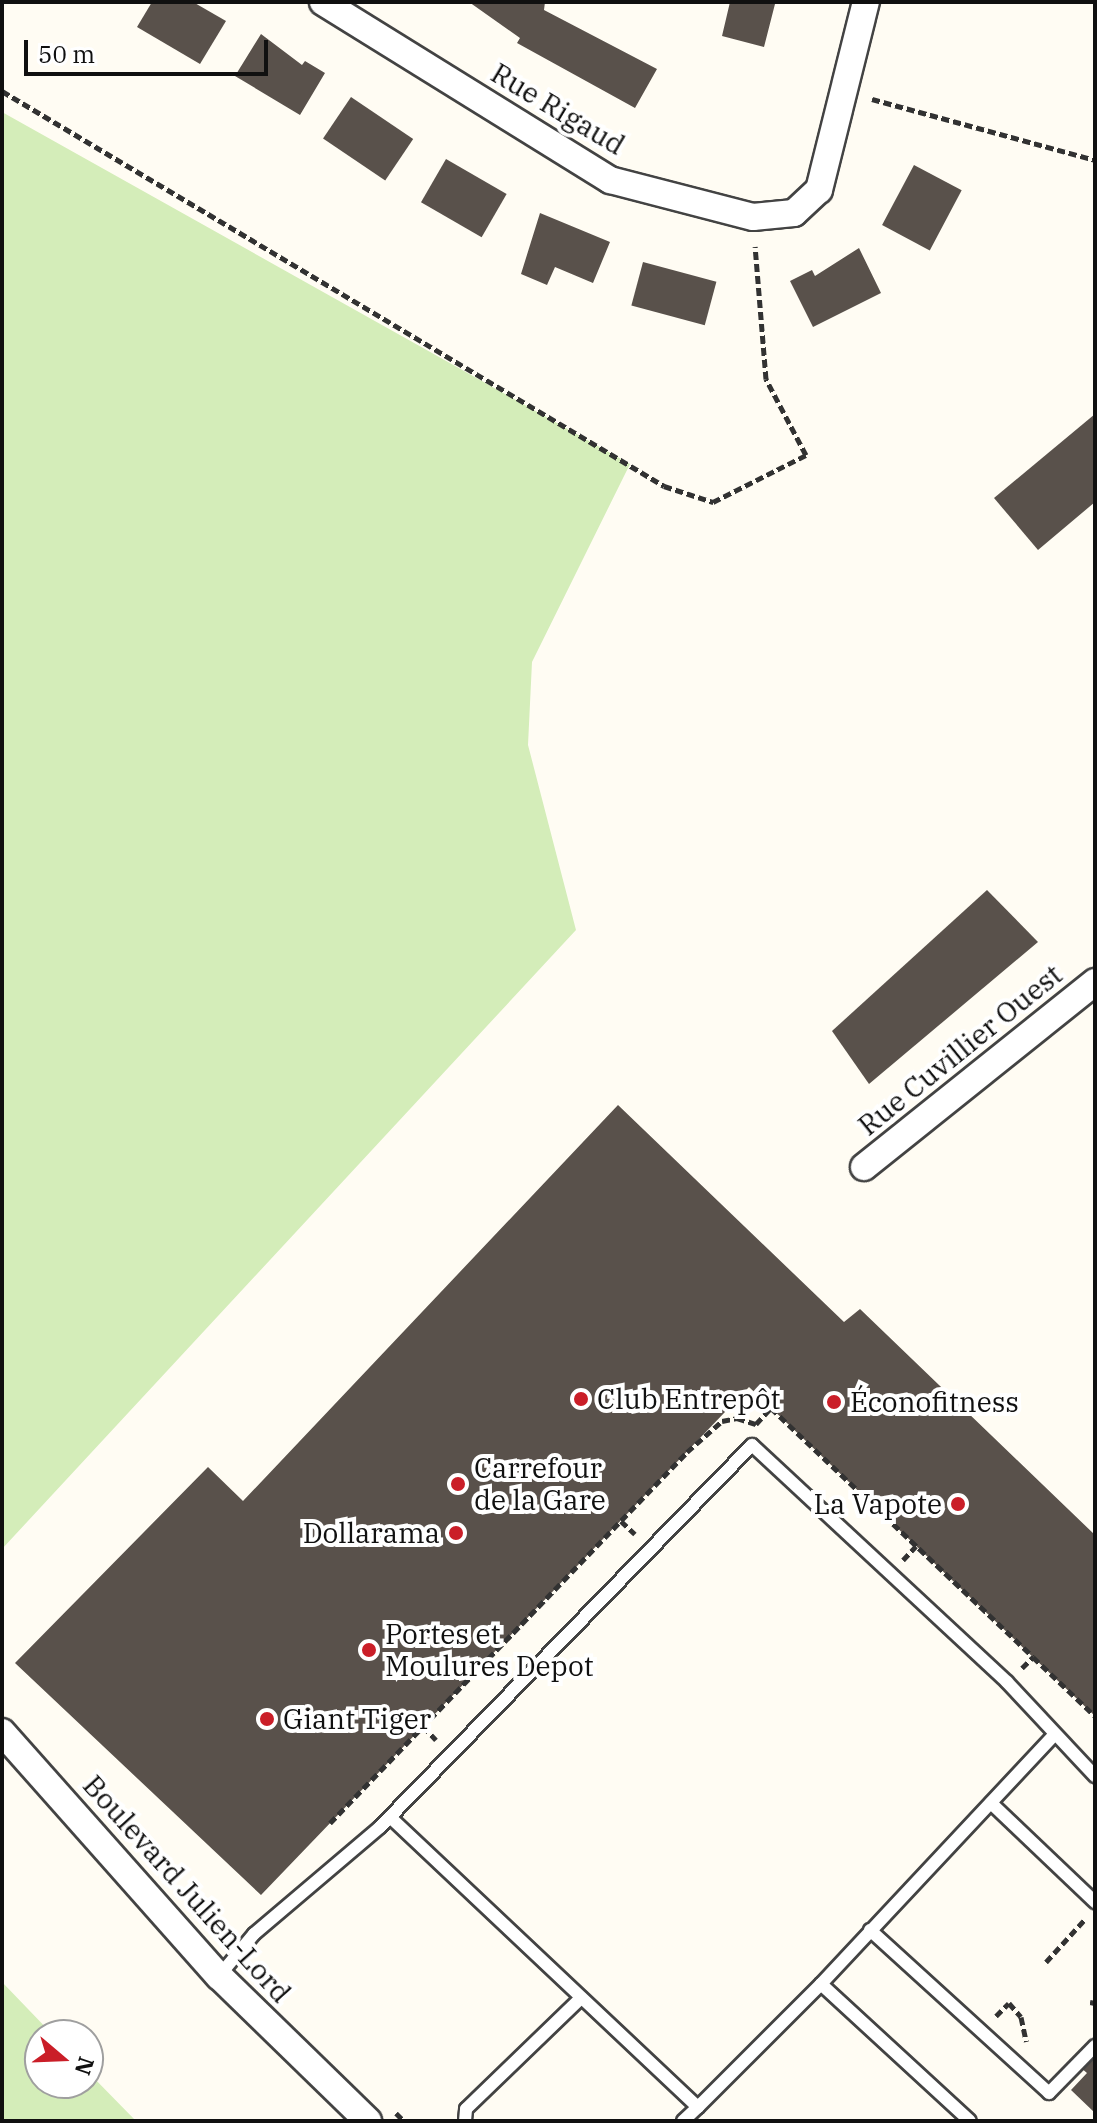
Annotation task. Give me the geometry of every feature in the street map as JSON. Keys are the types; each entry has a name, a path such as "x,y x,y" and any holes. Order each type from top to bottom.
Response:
{"street":[{"name":"Rue Rigaud","path":"323,2 610,180 753,217 794,213 819,190 844,91"},
{"path":"844,91 866,2"},
{"name":"Rue Cuvillier Ouest","path":"864,1167 1095,982"},
{"name":"Boulevard Julien-Lord","path":"2,1732 219,1976 328,2086 368,2121"},
{"name":"Boulevard Julien-Lord","path":"328,2086 350,2121"}],"lane":[{"path":"219,1976 254,1934 390,1817 752,1445 1055,1734 1095,1776"},
{"path":"683,2121 821,1984 1055,1734"},
{"path":"991,1803 1095,1902"},
{"path":"390,1817 698,2107"},
{"path":"870,1930 1049,2093 1095,2046"},
{"path":"821,1984 970,2121"},
{"path":"465,2121 466,2109 581,1998"}],"path":[{"path":"2,91 664,486 713,502 806,455 766,379 753,217"},
{"path":"844,91 1095,160"},
{"path":"916,1546 1033,1657"},
{"path":"1051,1674 1095,1716"},
{"path":"1046,1962 1077,1928"},
{"path":"1009,2003 1021,2017 1026,2043"}],"green space":[{"path":"2,112 630,464 532,662 528,745 576,930 2,1549"},
{"path":"2,1982 38,2019 24,2019 24,2099 104,2099 104,2088 136,2121 2,2121"}],"building":[{"path":"152,2 193,2 226,21 200,64 137,27"},
{"path":"469,2 545,2 544,10 657,69 635,108 517,43 520,38"},
{"path":"730,2 782,2 775,4 764,47 722,36"},
{"path":"261,34 302,65 305,61 325,73 300,115 235,76"},
{"path":"351,97 413,139 385,180 323,138"},
{"path":"446,159 507,194 482,237 421,202"},
{"path":"914,165 962,190 930,250 882,225"},
{"path":"540,213 610,242 593,283 555,267 547,285 521,274"},
{"path":"859,248 881,293 813,327 790,281 812,270 815,276"},
{"path":"643,262 716,282 705,325 631,305"},
{"path":"1095,414 1095,502 1038,550 994,498"},
{"path":"987,890 1038,942 869,1084 832,1031"},
{"name":"Carrefour de la Gare","path":"618,1105 844,1322 860,1309 1095,1535 1095,1716 749,1387 261,1895 15,1663 208,1467 243,1501"},
{"path":"1095,2054 1095,2113 1071,2090 1087,2073 1081,2068"}],"place":[{"name":"Club Entrepôt","path":"581,1399"},
{"name":"Éconofitness","path":"834,1402"},
{"name":"Carrefour de la Gare","path":"458,1484"},
{"name":"La Vapote","path":"958,1504"},
{"name":"Dollarama","path":"456,1533"},
{"name":"Portes et Moulures Depot","path":"369,1650"},
{"name":"Giant Tiger","path":"267,1719"}]}
